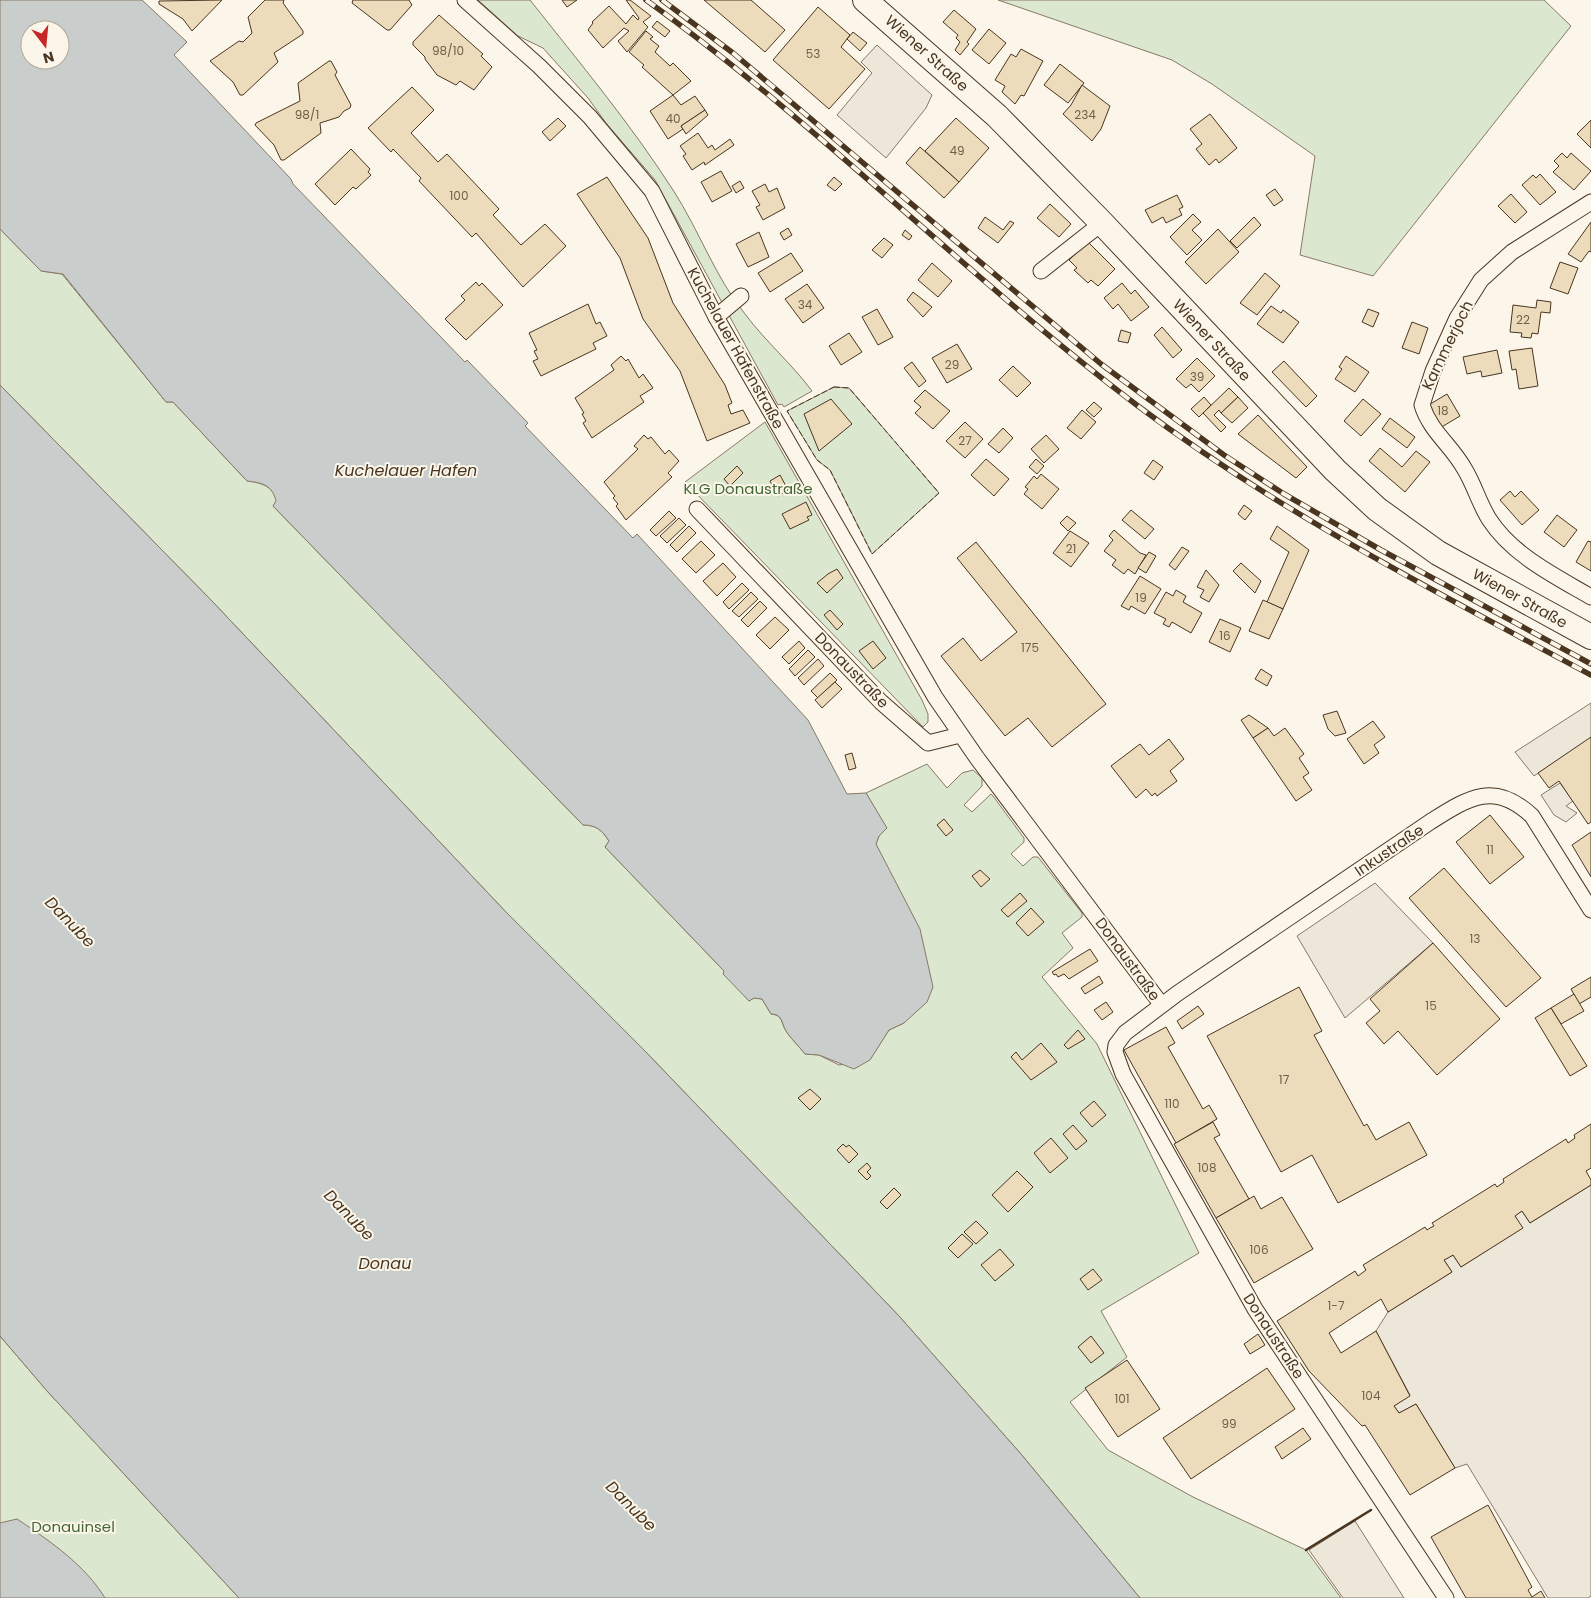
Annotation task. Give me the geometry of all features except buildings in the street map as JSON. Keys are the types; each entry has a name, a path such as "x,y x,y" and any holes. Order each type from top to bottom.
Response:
{"main road":[{"name":"Wiener Straße","path":"865,0 997,116 1102,223 1335,470 1377,509 1438,553 1591,637"}],"street":[{"name":"Kuchelauer Hafenstraße","path":"465,0 539,66 590,117 652,191 716,318 935,697 960,735"},
{"name":"Kammerjoch","path":"1591,202 1512,252 1481,280 1457,318 1433,371 1422,406 1432,428 1451,448 1465,468 1488,517 1498,532 1544,570 1591,597"},
{"path":"1040,271 1102,223"},
{"path":"716,318 741,296"},
{"name":"Donaustraße","path":"697,509 881,702 928,743 960,735 1161,1004 1125,1033 1116,1045 1115,1057 1123,1074 1255,1309 1446,1598"},
{"name":"Inkustraße","path":"1161,1004 1430,822 1461,803 1479,796 1492,794 1505,798 1519,805 1532,816 1591,910"}],"green space":[{"path":"478,0 530,0 604,93 657,165 682,205 734,300 812,391 784,407 782,404 778,405 655,180 606,123 588,98 543,48 518,36"},
{"path":"998,0 1544,0 1571,26 1373,276 1300,255 1315,156 1212,84 1172,60"},
{"path":"0,229 41,271 62,274 166,402 173,402 247,481 262,484 270,489 277,501 273,506 583,825 595,827 604,834 609,841 605,847 724,971 749,1001 754,998 762,999 771,1014 780,1018 788,1034 805,1054 819,1055 839,1065 870,1059 889,1030 904,1023 882,858 876,844 879,836 886,828 866,793 927,764 947,788 962,773 973,770 982,778 982,786 964,805 972,812 991,794 1024,838 1024,842 1011,854 1023,866 1033,857 1038,857 1082,913 1082,917 1062,933 1073,948 1042,977 1097,1044 1199,1253 1101,1311 1127,1357 1070,1402 1108,1450 1193,1497 1306,1550 1341,1598 1140,1598 1021,1454 899,1316 645,1051 505,911 211,600 0,385"},
{"path":"834,387 849,388 939,493 872,554 830,470 817,460 787,411"},
{"name":"KLG Donaustraße","path":"765,422 922,700 928,714 928,722 923,727 685,482"},
{"name":"Donauinsel","path":"0,1336 47,1391 239,1598 0,1598"}],"shaded area":[{"path":"877,45 932,95 926,108 886,158 837,115 872,73 861,62"},
{"path":"1591,703 1591,738 1534,776 1515,752"},
{"path":"1560,783 1573,801 1566,806 1577,813 1566,822 1554,815 1541,795"},
{"path":"1375,883 1433,943 1345,1018 1297,936"},
{"path":"1591,1185 1591,1596 1588,1598 1548,1598 1467,1464 1455,1468 1416,1404 1399,1413 1394,1406 1410,1395 1376,1331 1388,1312 1452,1272 1444,1260 1453,1255 1461,1267 1522,1228 1515,1216 1522,1211 1530,1223"},
{"path":"1355,1521 1404,1598 1343,1598 1309,1550"}],"water":[{"name":"Kuchelauer Hafen","path":"0,0 142,0 187,42 174,55 291,179 293,184 465,362 467,360 528,423 525,426 633,538 637,534 808,720 847,794 866,793 887,828 879,836 876,844 920,929 933,987 927,1002 904,1023 889,1030 870,1060 854,1069 819,1055 805,1054 788,1034 780,1017 771,1014 762,999 754,998 749,1001 723,974 724,971 605,847 609,841 604,834 595,827 583,825 273,506 276,501 272,491 262,484 247,481 173,402 166,402 63,274 41,271 0,229"},
{"name":"Donau","path":"0,385 211,600 505,911 645,1051 899,1316 1021,1454 1140,1598 239,1598 47,1391 0,1336"},
{"path":"17,1519 66,1554 97,1586 105,1598 0,1598 0,1523"}],"railway":[{"path":"646,0 772,98 1075,357 1192,445 1302,516 1359,549 1591,675"},
{"path":"662,0 733,53 1101,364 1224,455 1284,494 1381,550 1591,664"}],"fence":[{"path":"834,387 849,388 939,493 872,554 830,470 817,460 787,411 834,387"}],"wall":[{"path":"1306,1550 1371,1510"}],"water label":[{"name":"Danube","path":"70,922"},
{"name":"Danube","path":"349,1215"},
{"name":"Danube","path":"631,1506"}]}
